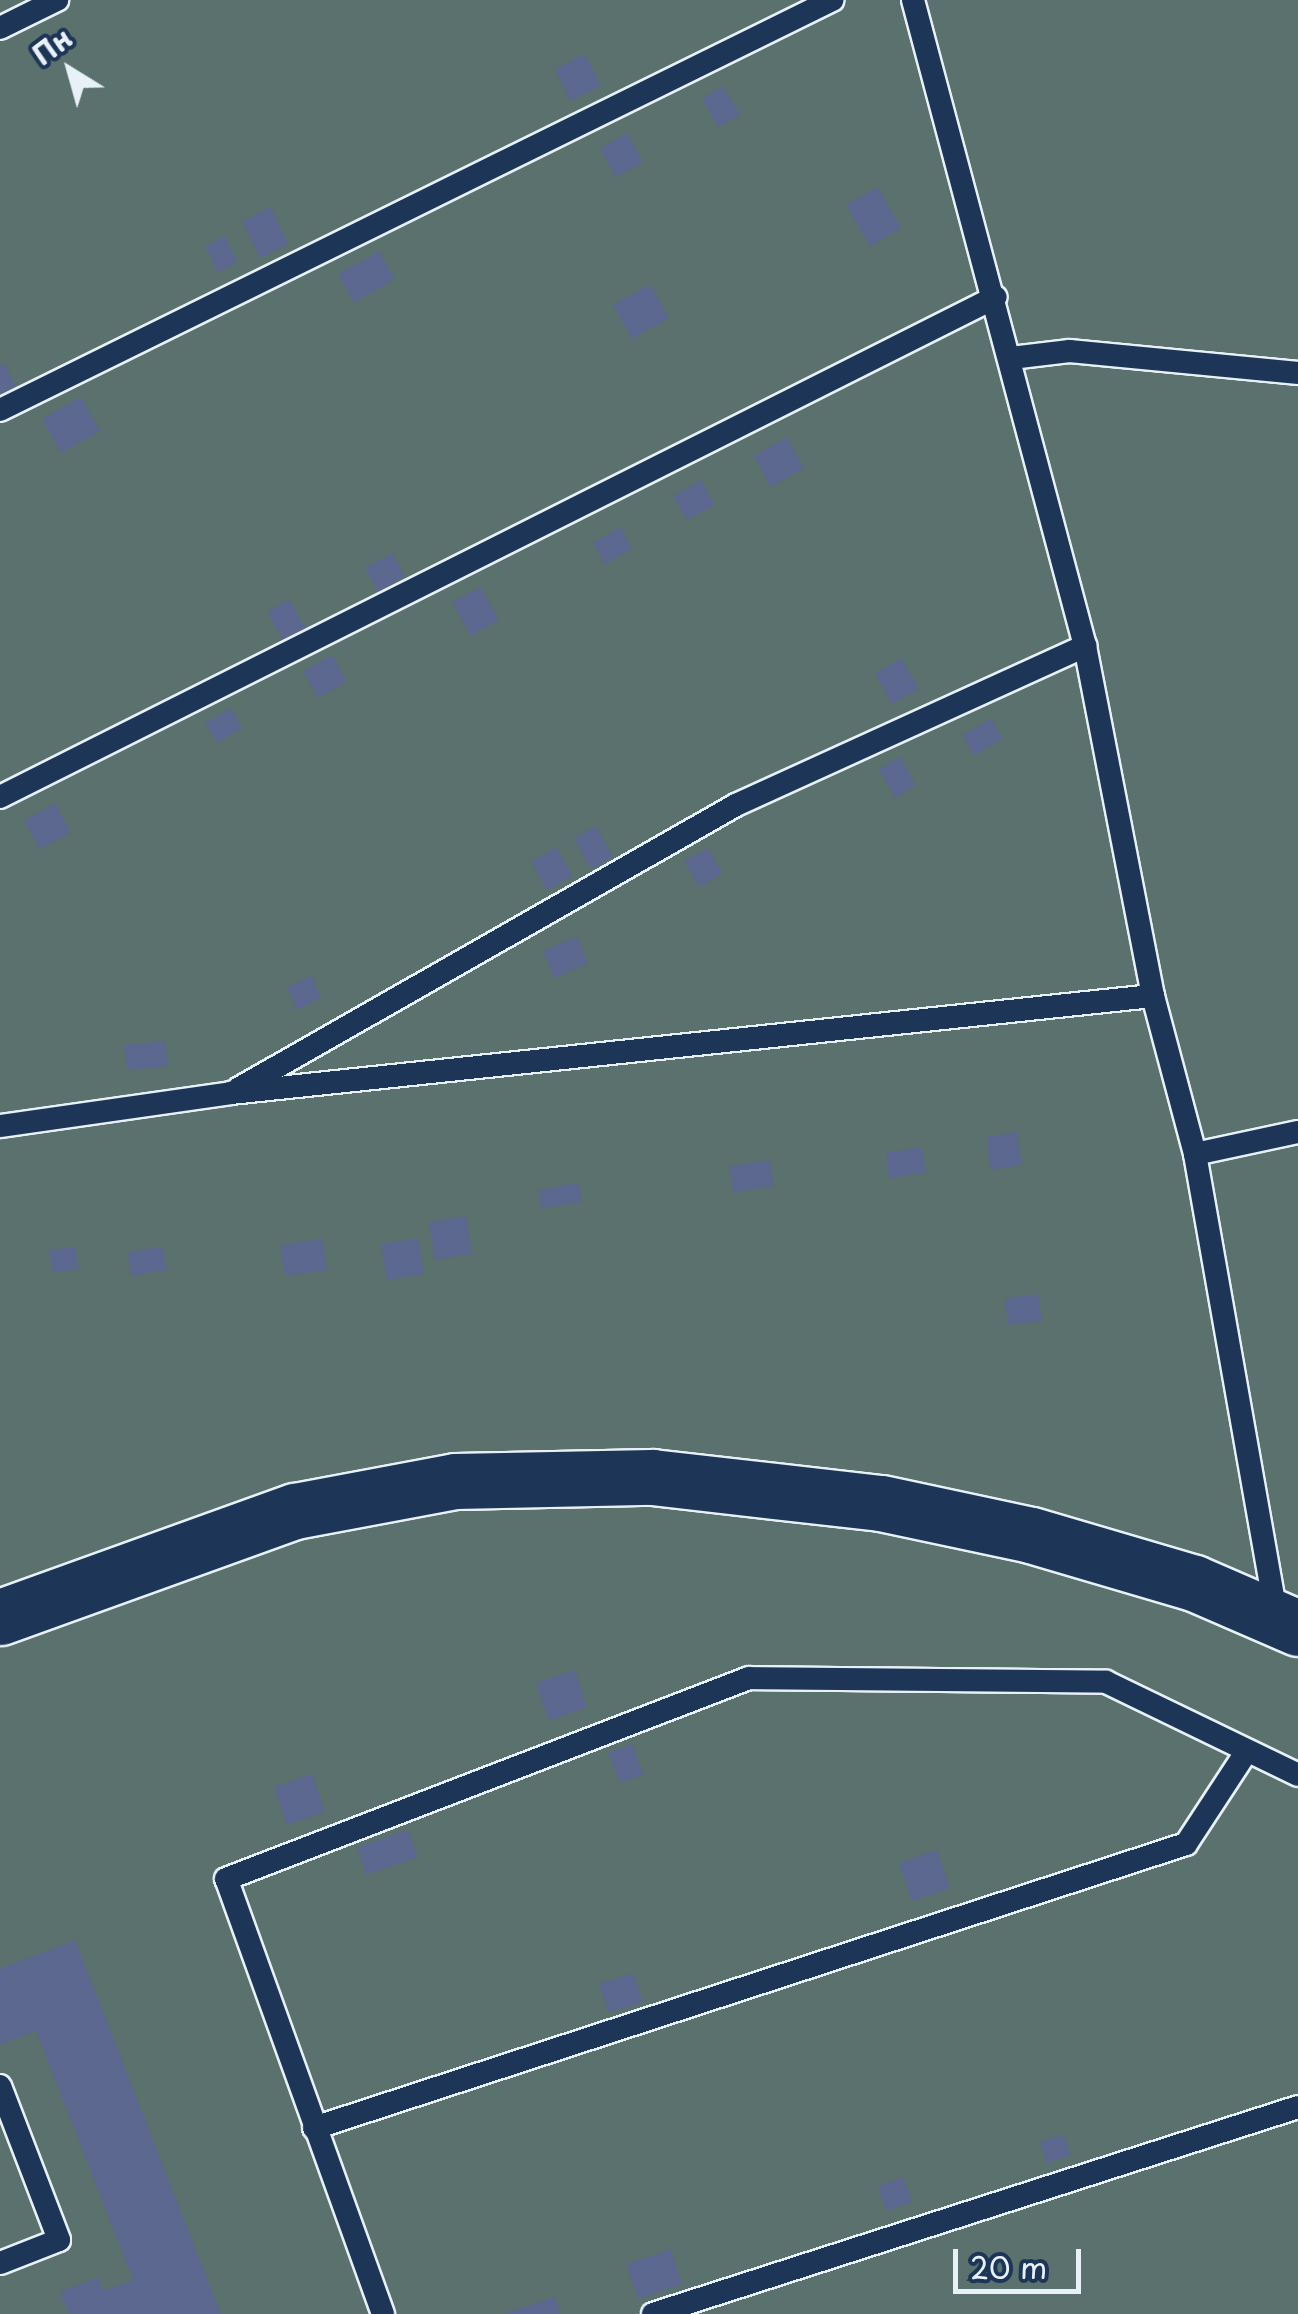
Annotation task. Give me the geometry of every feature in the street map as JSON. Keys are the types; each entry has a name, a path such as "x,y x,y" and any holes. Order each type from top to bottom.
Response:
{"main road":[{"path":"0,1617 295,1511 455,1481 652,1477 882,1503 1031,1535 1194,1583 1287,1622"}],"lane":[{"path":"0,28 56,0"},
{"path":"0,410 832,0"},
{"path":"912,0 996,296 1085,646 1153,996 1195,1154 1287,1622"},
{"path":"0,796 996,296"},
{"path":"1011,358 1070,351 1298,373"},
{"path":"231,1093 736,805 1085,646"},
{"path":"0,1126 231,1093 1153,996"},
{"path":"1195,1154 1298,1132"},
{"path":"384,2314 226,1879 749,1678 1106,1682 1245,1754 1298,1775"},
{"path":"314,2128 1186,1844 1245,1754"},
{"path":"0,2086 59,2240 0,2262"},
{"path":"653,2314 1298,2107"}],"green space":[{"path":"0,0 1298,0 1298,2314 0,2314"}],"building":[{"path":"585,54 601,86 570,101 555,69"},
{"path":"723,86 740,115 718,127 702,99"},
{"path":"627,133 643,162 616,177 600,149"},
{"path":"878,187 901,228 870,246 846,205"},
{"path":"271,207 288,244 260,258 242,221"},
{"path":"225,236 237,262 218,272 205,246"},
{"path":"379,251 395,279 354,303 338,274"},
{"path":"650,284 669,318 632,339 613,305"},
{"path":"5,364 16,387 0,394 0,366"},
{"path":"81,397 100,431 61,453 42,419"},
{"path":"787,437 804,468 771,487 754,456"},
{"path":"701,480 715,505 687,520 673,496"},
{"path":"620,527 632,549 605,564 593,543"},
{"path":"392,553 405,576 378,592 365,568"},
{"path":"480,587 499,620 471,636 452,602"},
{"path":"289,599 306,629 284,642 267,612"},
{"path":"332,655 347,681 318,698 303,671"},
{"path":"901,658 919,689 892,704 875,673"},
{"path":"231,708 242,728 217,743 205,723"},
{"path":"991,719 1003,739 974,755 962,735"},
{"path":"900,757 916,785 895,798 879,769"},
{"path":"55,803 71,832 40,849 24,821"},
{"path":"596,826 613,857 591,869 574,838"},
{"path":"556,847 573,876 547,890 531,862"},
{"path":"708,848 722,874 699,887 684,861"},
{"path":"577,936 588,963 554,978 543,951"},
{"path":"312,976 321,998 297,1010 287,987"},
{"path":"165,1041 168,1066 127,1070 124,1045"},
{"path":"1017,1132 1022,1165 991,1170 986,1137"},
{"path":"922,1147 926,1173 889,1178 886,1153"},
{"path":"770,1160 774,1186 733,1192 729,1166"},
{"path":"579,1183 582,1202 541,1208 538,1190"},
{"path":"466,1216 472,1254 435,1260 429,1222"},
{"path":"418,1238 424,1274 387,1280 381,1244"},
{"path":"322,1239 327,1270 285,1276 280,1245"},
{"path":"75,1247 79,1269 53,1273 49,1250"},
{"path":"163,1247 167,1270 131,1276 128,1252"},
{"path":"1038,1294 1042,1321 1008,1325 1005,1299"},
{"path":"575,1670 587,1707 549,1721 536,1683"},
{"path":"632,1744 643,1775 620,1783 608,1753"},
{"path":"312,1774 325,1812 287,1825 274,1787"},
{"path":"408,1830 418,1857 366,1875 357,1847"},
{"path":"937,1850 950,1888 912,1901 899,1863"},
{"path":"75,1940 221,2314 69,2314 60,2292 98,2277 104,2291 133,2280 36,2031 0,2045 0,1969"},
{"path":"633,1973 643,2002 609,2013 599,1984"},
{"path":"1063,2134 1071,2155 1046,2163 1040,2142"},
{"path":"903,2177 912,2202 886,2211 878,2186"},
{"path":"671,2249 682,2284 638,2299 626,2264"},
{"path":"555,2297 560,2314 505,2313"}]}
